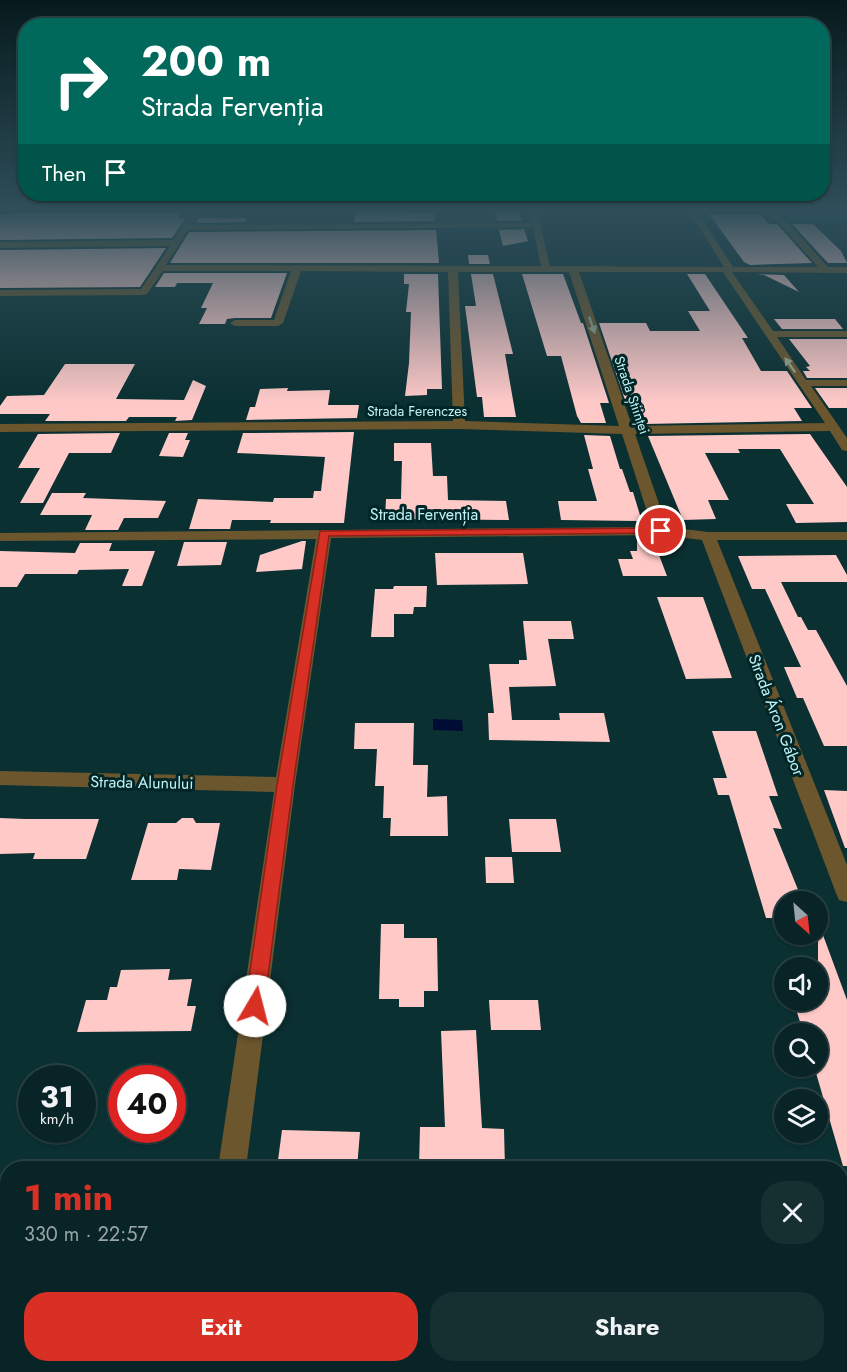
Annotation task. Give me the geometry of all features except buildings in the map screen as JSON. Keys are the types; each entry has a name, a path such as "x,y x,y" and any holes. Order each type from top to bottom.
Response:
{"street":[{"path":"0,293 144,292 157,275"},
{"path":"235,323 278,323 295,275"},
{"path":"453,275 459,425"},
{"name":"Strada Științei","path":"575,275 661,531"},
{"path":"730,275 847,447"},
{"path":"769,334 847,334"},
{"path":"803,383 847,383"},
{"name":"Strada Ferenczes","path":"0,428 459,425 629,430 833,427"},
{"name":"Strada Fervenția","path":"0,537 661,531 708,536 847,536"},
{"path":"233,1161 285,785 324,533"},
{"name":"Strada Áron Gábor","path":"708,536 847,894"},
{"name":"Strada Alunului","path":"0,778 285,785"}],"shaded area":[{"path":"433,719 462,720 463,731 433,730"}],"route":[{"path":"255,1006 285,785 324,533 661,531"}]}
